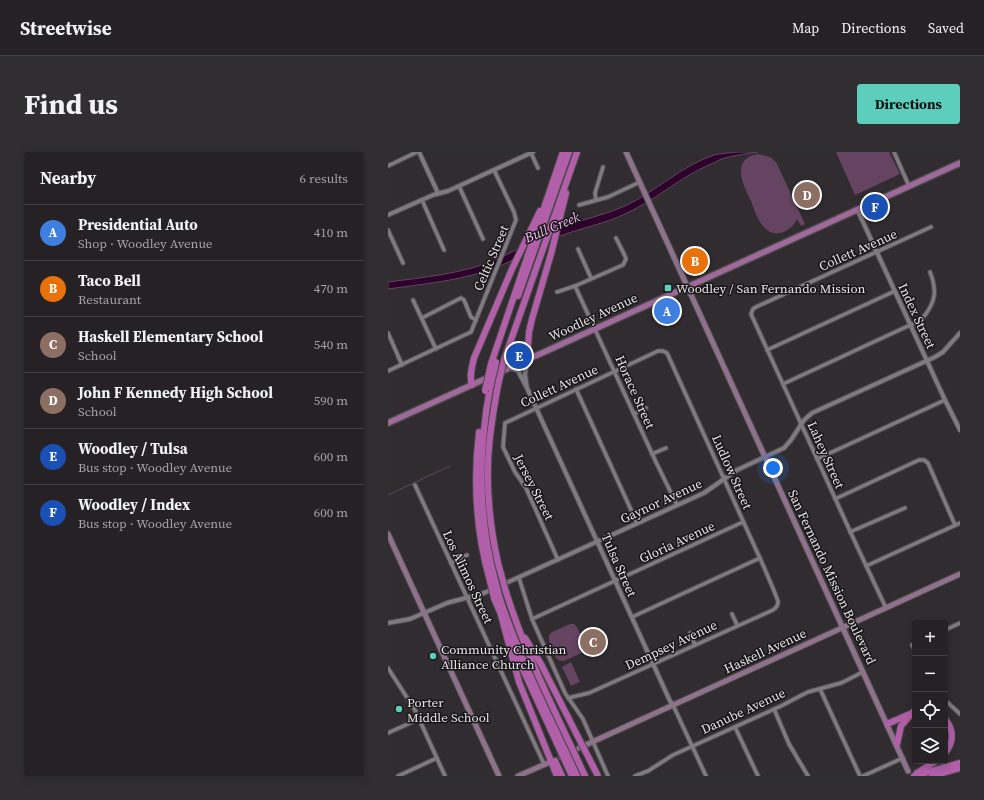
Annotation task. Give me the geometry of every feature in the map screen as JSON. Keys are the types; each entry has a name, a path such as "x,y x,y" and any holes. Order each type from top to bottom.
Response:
{"highway":[{"path":"472,385 470,380 474,358 512,269 539,223 564,159 563,152"},
{"path":"557,776 519,682 497,597 492,580 485,565 478,519 476,460 487,390 493,363 527,265 550,191 564,159 569,152"},
{"path":"577,152 504,360 498,385 490,436 488,470 491,519 498,563 506,592 516,623 585,775"},
{"path":"527,360 531,326 551,254 572,165"},
{"path":"497,597 577,776"},
{"path":"500,613 515,652 572,776"},
{"path":"516,623 541,664 598,776"},
{"path":"887,724 912,713"},
{"path":"896,744 901,726 912,714"},
{"path":"536,722 562,776"},
{"path":"948,724 952,737 948,749"},
{"path":"913,774 931,764"},
{"path":"913,774 960,765"},
{"path":"925,776 960,765"},
{"path":"932,776 960,765"},
{"path":"944,776 960,772"}],"main road":[{"name":"San Fernando Mission Boulevard","path":"626,152 842,628 896,744 913,774"},
{"name":"Woodley Avenue","path":"388,423 960,163"},
{"path":"388,534 499,776"},
{"name":"Haskell Avenue","path":"579,748 960,574"},
{"path":"518,776 546,763"}],"street":[{"path":"388,166 418,152 438,194"},
{"path":"894,152 909,186"},
{"path":"388,216 532,153 538,168"},
{"path":"596,200 594,193 603,167"},
{"name":"Celtic Street","path":"436,349 471,332 502,254 515,226 516,218 494,170"},
{"path":"579,205 596,200 640,182"},
{"path":"459,186 483,239"},
{"path":"422,200 444,250"},
{"name":"Index Street","path":"857,209 944,400 960,430"},
{"name":"Collett Avenue","path":"752,311 756,307 931,228"},
{"path":"388,230 403,263"},
{"path":"556,292 575,286 621,267 625,262 625,256 616,238"},
{"path":"578,249 592,278"},
{"path":"783,384 911,326 921,320 933,301 934,284 930,272"},
{"name":"Horace Street","path":"575,286 677,505"},
{"path":"767,350 895,291"},
{"path":"422,318 461,298 464,300 471,317 476,320"},
{"path":"388,371 436,349 413,300"},
{"name":"Lahey Street","path":"752,311 751,316 886,608"},
{"path":"388,333 402,365"},
{"name":"Gaynor Avenue","path":"388,623 410,619 447,603 484,594 704,493 737,470 780,450 786,445 808,416 817,410 943,352 959,335"},
{"name":"Collett Avenue","path":"506,421 658,351 663,351"},
{"name":"Ludlow Street","path":"663,351 667,353 724,478 778,598 778,604"},
{"name":"Tulsa Street","path":"527,360 525,375 527,388 706,776"},
{"path":"510,368 518,371 527,388"},
{"path":"576,390 637,523"},
{"path":"817,459 944,400"},
{"path":"634,414 646,408"},
{"name":"Jersey Street","path":"506,421 504,425 504,447 515,472 526,488 558,560"},
{"path":"652,454 666,448"},
{"path":"835,499 916,461 924,460 928,463 955,525"},
{"name":"Los Alimos Street","path":"415,485 546,763"},
{"path":"850,532 904,508"},
{"name":"Gloria Avenue","path":"532,619 743,522"},
{"path":"866,566 960,523"},
{"path":"451,563 466,555"},
{"path":"632,617 760,558"},
{"path":"519,578 532,619 568,698 583,719 608,776"},
{"name":"Dempsey Avenue","path":"568,698 589,693 654,664 776,608 778,604"},
{"path":"732,614 737,626"},
{"path":"948,629 960,623"},
{"path":"690,633 695,645"},
{"path":"388,668 419,719 445,776"},
{"name":"Danube Avenue","path":"635,776 648,771 669,757 800,696 841,683 863,672"},
{"path":"820,689 862,776 903,758"},
{"path":"948,703 960,714"},
{"path":"774,709 789,744 808,776"},
{"path":"388,733 419,719"},
{"path":"735,727 758,776"},
{"path":"398,776 437,758"}],"shaded area":[{"path":"758,152 723,158 689,175 647,202 625,214 609,221 560,236 492,269 428,284 388,289 388,282 457,272 484,264 554,230 625,206 702,160 717,154"},
{"path":"836,152 889,152 900,174 855,195"},
{"path":"758,154 770,157 776,162 805,224 801,226 797,219 791,228 782,233 772,233 763,226 745,188 741,173 741,167 744,161 749,157"},
{"path":"570,624 574,624 577,627 588,650 564,661 560,661 552,651 549,635 552,632"},
{"path":"571,662 580,682 571,686 562,667"}],"waterway":[{"path":"388,495 450,466"}],"tunnel":[{"path":"551,761 576,750"}],"place":[{"name":"John F Kennedy High School","path":"807,195"},
{"name":"Woodley / Index","path":"875,207"},
{"name":"Taco Bell","path":"695,261"},
{"name":"Woodley / San Fernando Mission","path":"668,288"},
{"name":"Presidential Auto","path":"667,311"},
{"name":"Woodley / Tulsa","path":"519,356"},
{"name":"Haskell Elementary School","path":"593,642"},
{"name":"Community Christian Alliance Church","path":"433,656"},
{"name":"Porter Middle School","path":"399,709"}],"water label":[{"name":"Bull Creek","path":"552,227"}]}
